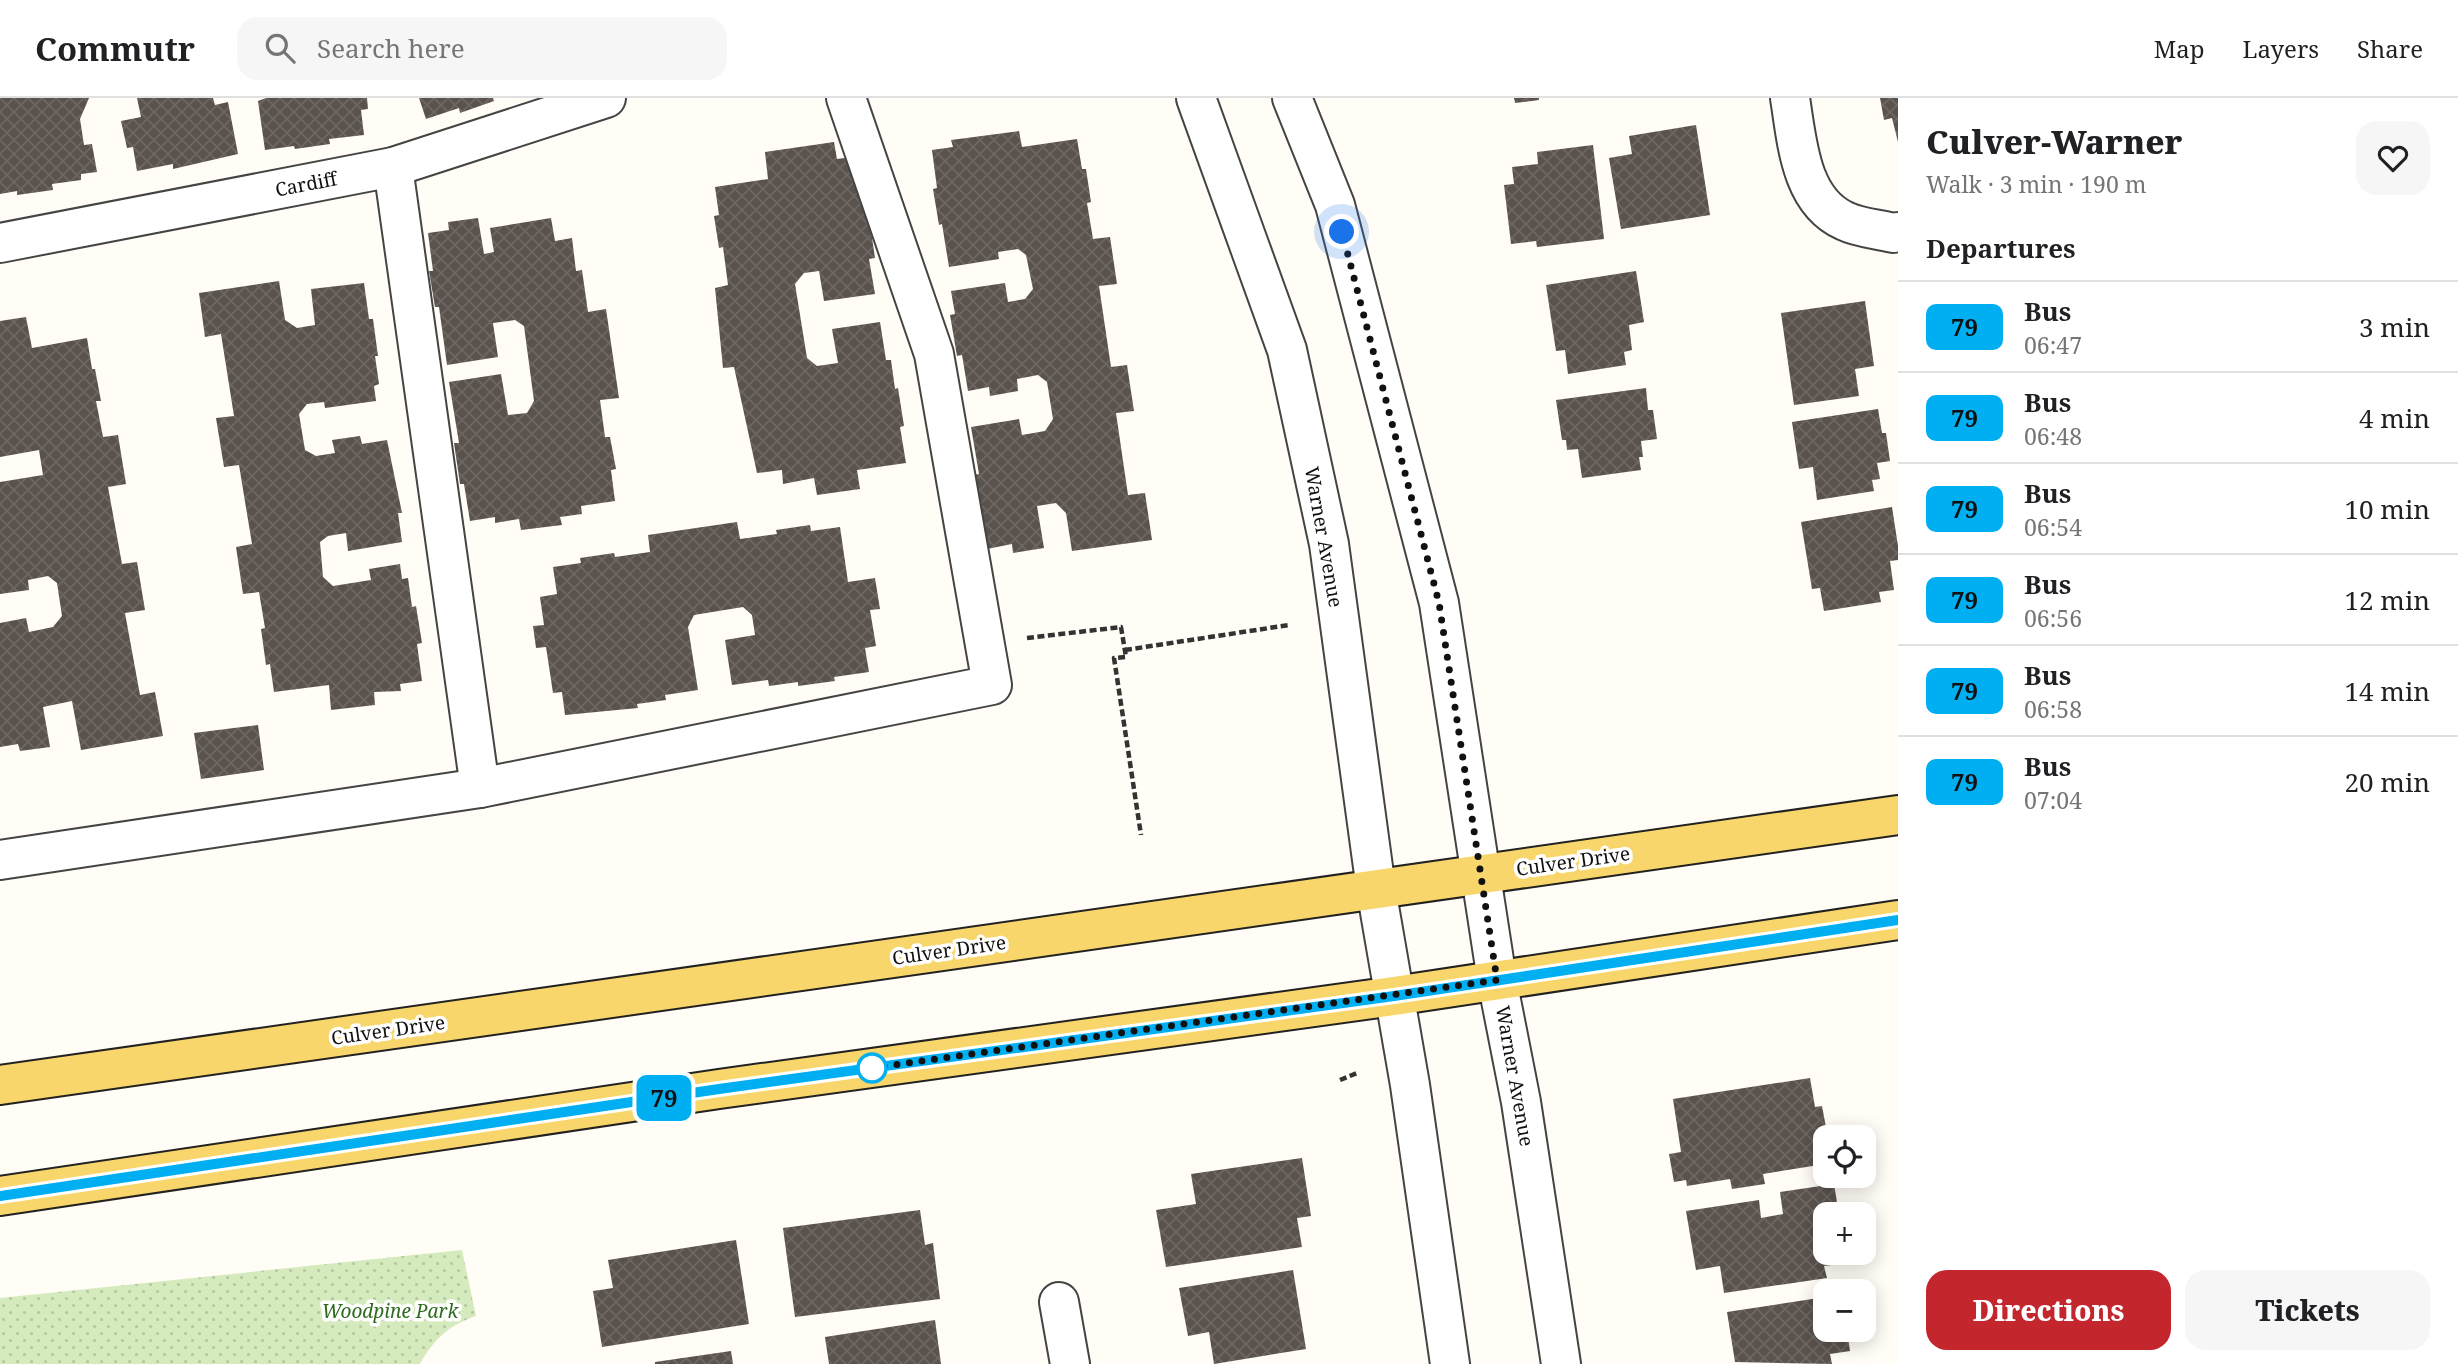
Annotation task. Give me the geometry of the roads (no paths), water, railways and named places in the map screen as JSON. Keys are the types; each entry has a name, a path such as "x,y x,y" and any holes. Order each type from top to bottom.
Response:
{"main road":[{"name":"Culver Drive","path":"0,1085 1898,815"},
{"path":"0,1196 732,1087 1394,996 1898,920"}],"street":[{"name":"Cardiff","path":"0,243 393,167 606,98"},
{"path":"0,860 480,789 992,685 934,354 846,98"},
{"name":"Warner Avenue","path":"1196,98 1287,350 1329,544 1376,889 1410,1085 1450,1364"},
{"name":"Warner Avenue","path":"1292,98 1335,205 1439,603 1497,980 1521,1102 1561,1364"},
{"path":"1790,98 1799,155 1817,200 1844,221 1898,232"},
{"path":"393,167 480,789"},
{"path":"1059,1303 1070,1364"}],"park label":[{"name":"Woodpine Park","path":"390,1311"}]}
